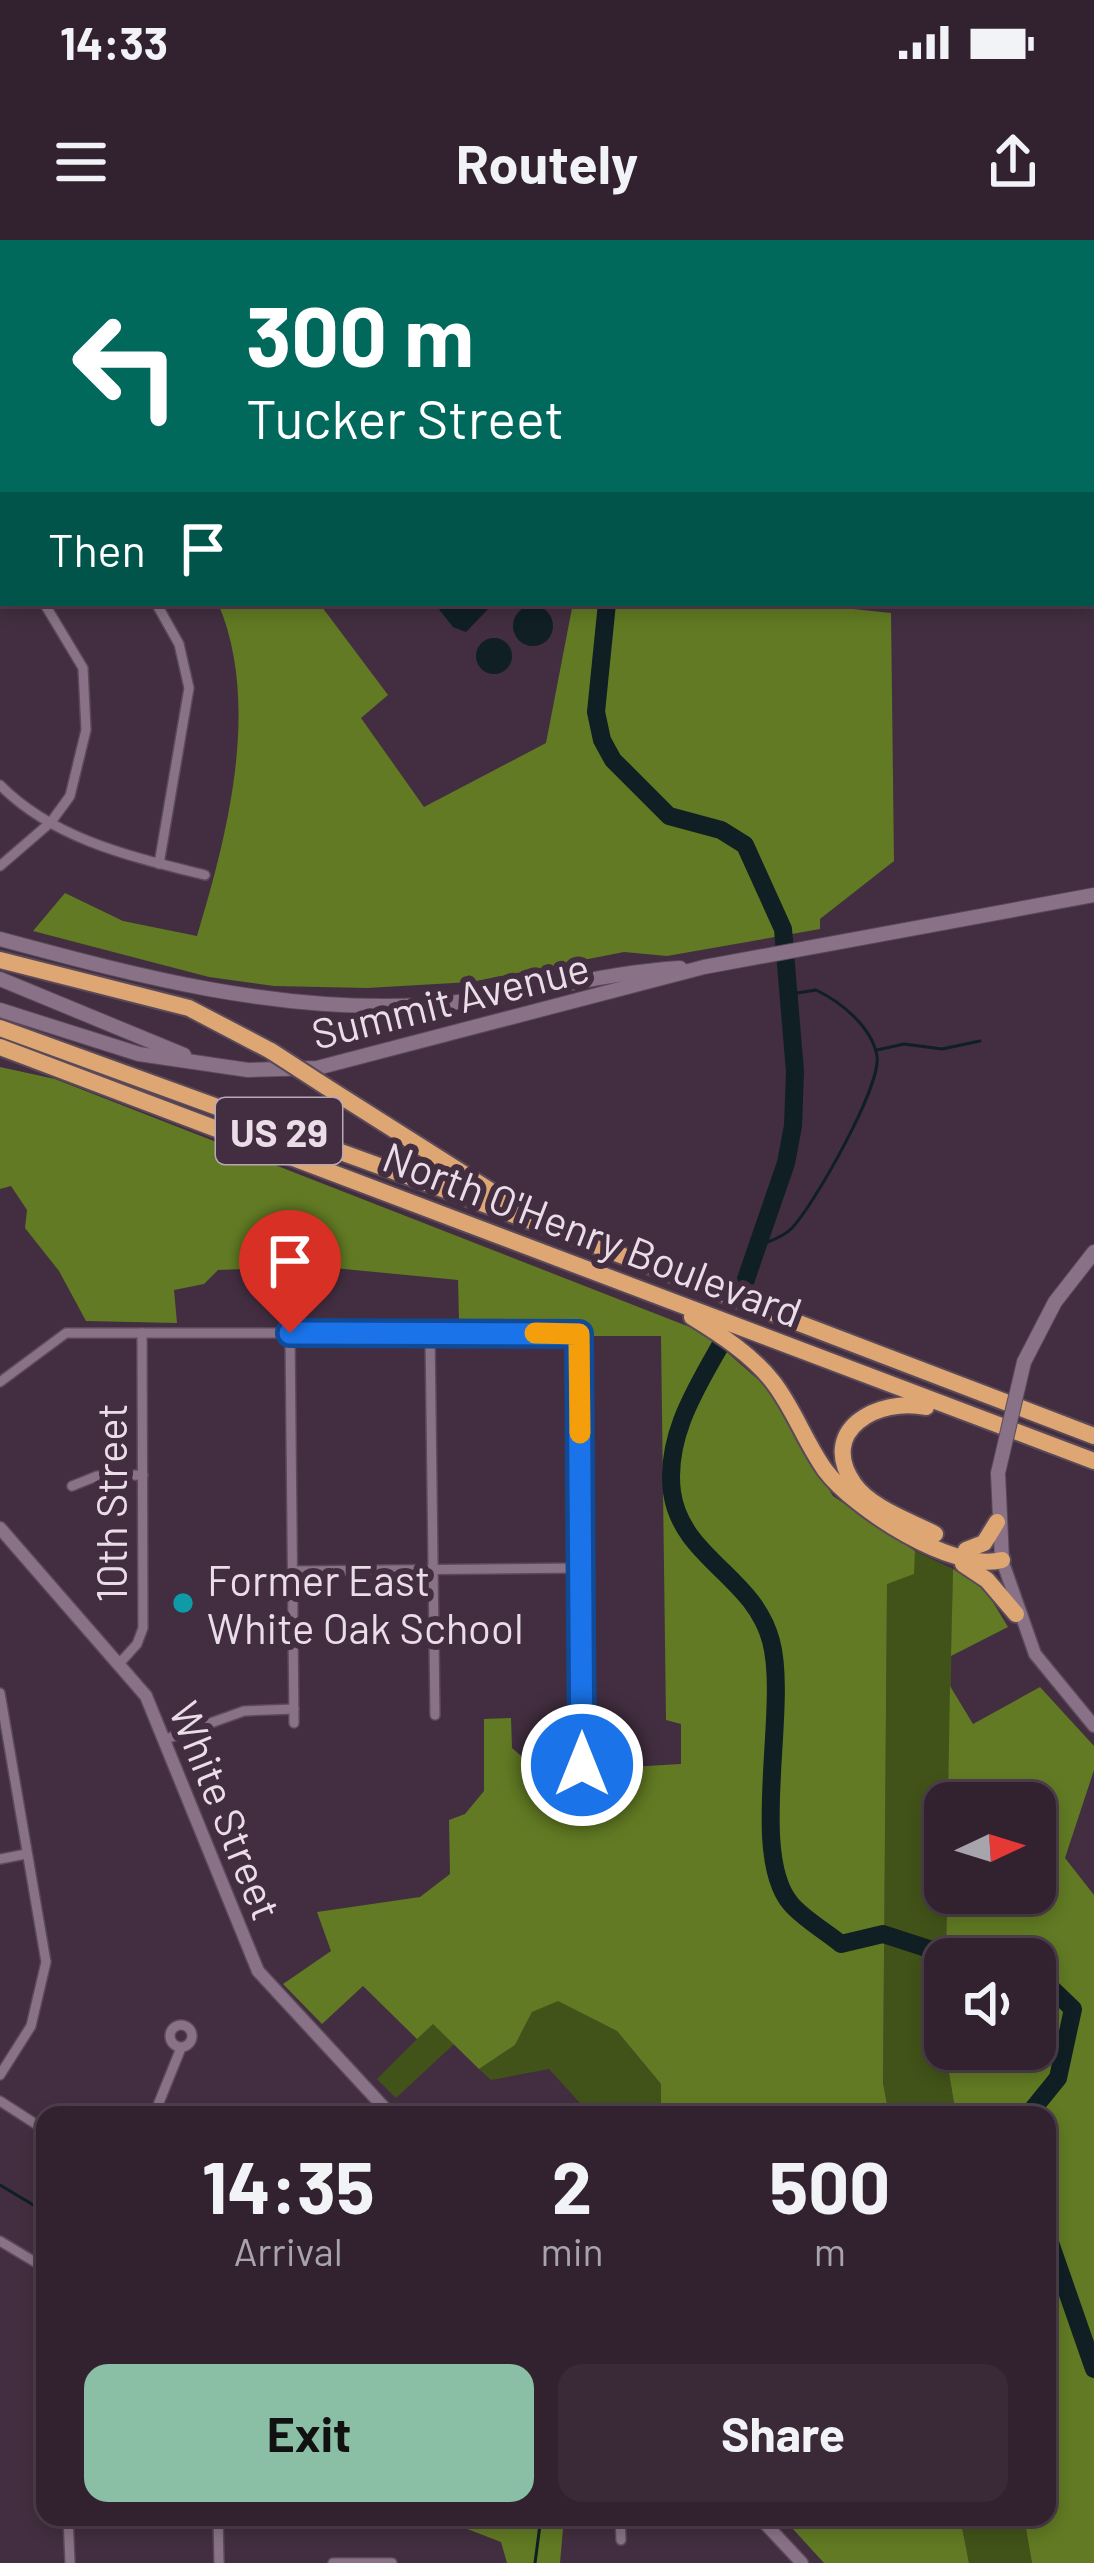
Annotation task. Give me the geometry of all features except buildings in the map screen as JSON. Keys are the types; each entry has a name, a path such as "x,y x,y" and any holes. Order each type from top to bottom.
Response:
{"highway":[{"path":"0,960 189,1008 271,1051 470,1182 558,1232"},
{"name":"North O'Henry Boulevard","path":"0,1028 558,1232 1094,1436"},
{"name":"North O'Henry Boulevard","path":"0,1047 1094,1461"},
{"path":"0,1058 65,1072"},
{"path":"662,1297 727,1340 770,1378 825,1470 848,1496 878,1519 957,1551 1002,1560"},
{"path":"987,1422 904,1402 885,1404 854,1424 846,1448 853,1483 864,1495 957,1551 1016,1614"},
{"path":"957,1551 983,1544 997,1522"}],"main road":[{"name":"Summit Avenue","path":"0,1010 139,1054 223,1067 316,1069 704,967 1094,895"},
{"name":"Summit Avenue","path":"0,939 177,987 355,1007 481,999 652,970 704,967"},
{"path":"0,948 86,962"},
{"path":"0,979 223,1067"},
{"path":"1002,1560 998,1473 1024,1361 1055,1303 1094,1252"}],"street":[{"path":"0,866 51,822 70,796 88,697 82,668 46,606"},
{"path":"158,606 179,644 189,688 159,864"},
{"path":"0,785 51,822 119,855 205,875"},
{"path":"0,1382 65,1333 579,1334 582,1765"},
{"name":"10th Street","path":"118,1664 142,1638 142,1333"},
{"path":"290,1333 294,1723"},
{"path":"430,1333 435,1715"},
{"path":"72,1486 97,1476 143,1475"},
{"name":"White Street","path":"0,1528 146,1696 258,1971 383,2106"},
{"path":"1002,1560 1016,1614 1035,1654 1094,1726"},
{"path":"292,1571 580,1568"},
{"path":"0,1693 1,1724 46,1962 31,2026 0,2075"},
{"path":"166,1739 244,1711 294,1708"},
{"path":"0,1859 26,1854"},
{"path":"158,2106 181,2048"},
{"path":"0,2101 36,2124"},
{"path":"0,2241 36,2263"},
{"path":"68,2526 70,2563"},
{"path":"218,2526 219,2563"},
{"path":"620,2526 621,2540"},
{"path":"767,2526 802,2563"},
{"path":"334,2563 392,2563"}],"green space":[{"path":"219,606 321,606 388,695 361,718 424,807 546,743 572,606 825,606 891,613 894,861 820,919 820,929 667,956 624,952 471,982 367,988 274,986 209,977 33,931 65,893 123,921 197,936 229,812 235,769 237,683"},
{"path":"0,1067 55,1079 705,1333 769,1389 833,1496 915,1551 914,1574 887,1584 883,2083 887,2106 657,2106 661,2103 661,2084 617,2031 558,2001 532,2012 515,2045 479,2069 433,2024 417,2039 363,1986 322,2024 283,1984 331,1951 317,1912 420,1897 450,1874 449,1820 465,1814 484,1791 484,1719 511,1718 512,1748 527,1761 529,1792 576,1791 577,1770 681,1764 681,1724 666,1720 661,1336 591,1336 578,1321 459,1321 458,1280 313,1266 218,1270 204,1284 174,1290 177,1323 86,1321 59,1271 25,1228 27,1210 11,1186 0,1189"},
{"path":"915,1551 953,1569 949,1782 924,1782 924,1914 946,1914 946,1938 924,1938 924,2070 948,2070 954,2106 887,2106 883,2083 887,1583 913,1574"},
{"path":"953,1569 985,1589 1008,1627 951,1656"},
{"path":"950,1686 973,1724 1040,1687 1094,1746 1094,1770 1065,1858 1094,1895 1094,2563 1032,2563 1026,2526 1056,2526 1056,2106 954,2106 948,2070 1056,2070 1056,1938 946,1938 947,1914 1056,1914 1056,1782 948,1782"},
{"path":"557,2000 617,2031 661,2084 661,2103 583,2106 549,2069 491,2080 479,2069 515,2045 532,2012"},
{"path":"433,2023 454,2044 396,2098 377,2079"},
{"path":"459,2526 563,2526 560,2563 507,2563 501,2542"},
{"path":"790,2526 962,2526 969,2563 824,2563"},
{"path":"962,2526 1026,2526 1032,2563 969,2563"}],"shaded area":[{"path":"436,606 491,606 466,632 453,627"},
{"path":"533,606 547,612 553,626 547,640 533,646 519,640 513,626 519,612"},
{"path":"494,638 507,643 512,656 507,669 494,674 481,669 476,656 481,643"}],"waterway":[{"path":"607,606 596,712 602,740 613,760 669,816 721,830 745,845 783,929 795,1071 793,1126 786,1163 745,1282"},
{"path":"758,1246 784,1235 801,1216 844,1145 876,1071 874,1045 854,1017 816,990 791,994"},
{"path":"877,1050 904,1044 942,1049 980,1041"},
{"path":"720,1346 678,1434 672,1492 689,1534 750,1600 771,1641 776,1703 772,1851 779,1881 791,1904 841,1944 883,1934 924,1947"},
{"path":"1035,2106 1058,2078 1073,2009 1056,1993"},
{"path":"0,2185 36,2207"},
{"path":"1056,2260 1094,2369"},
{"path":"535,2563 540,2526"}],"slow traffic":[{"path":"535,1333 579,1334 580,1433"}],"place":[{"name":"Former East White Oak School","path":"183,1603"}],"route":[{"path":"290,1333 579,1334 582,1765"}]}
